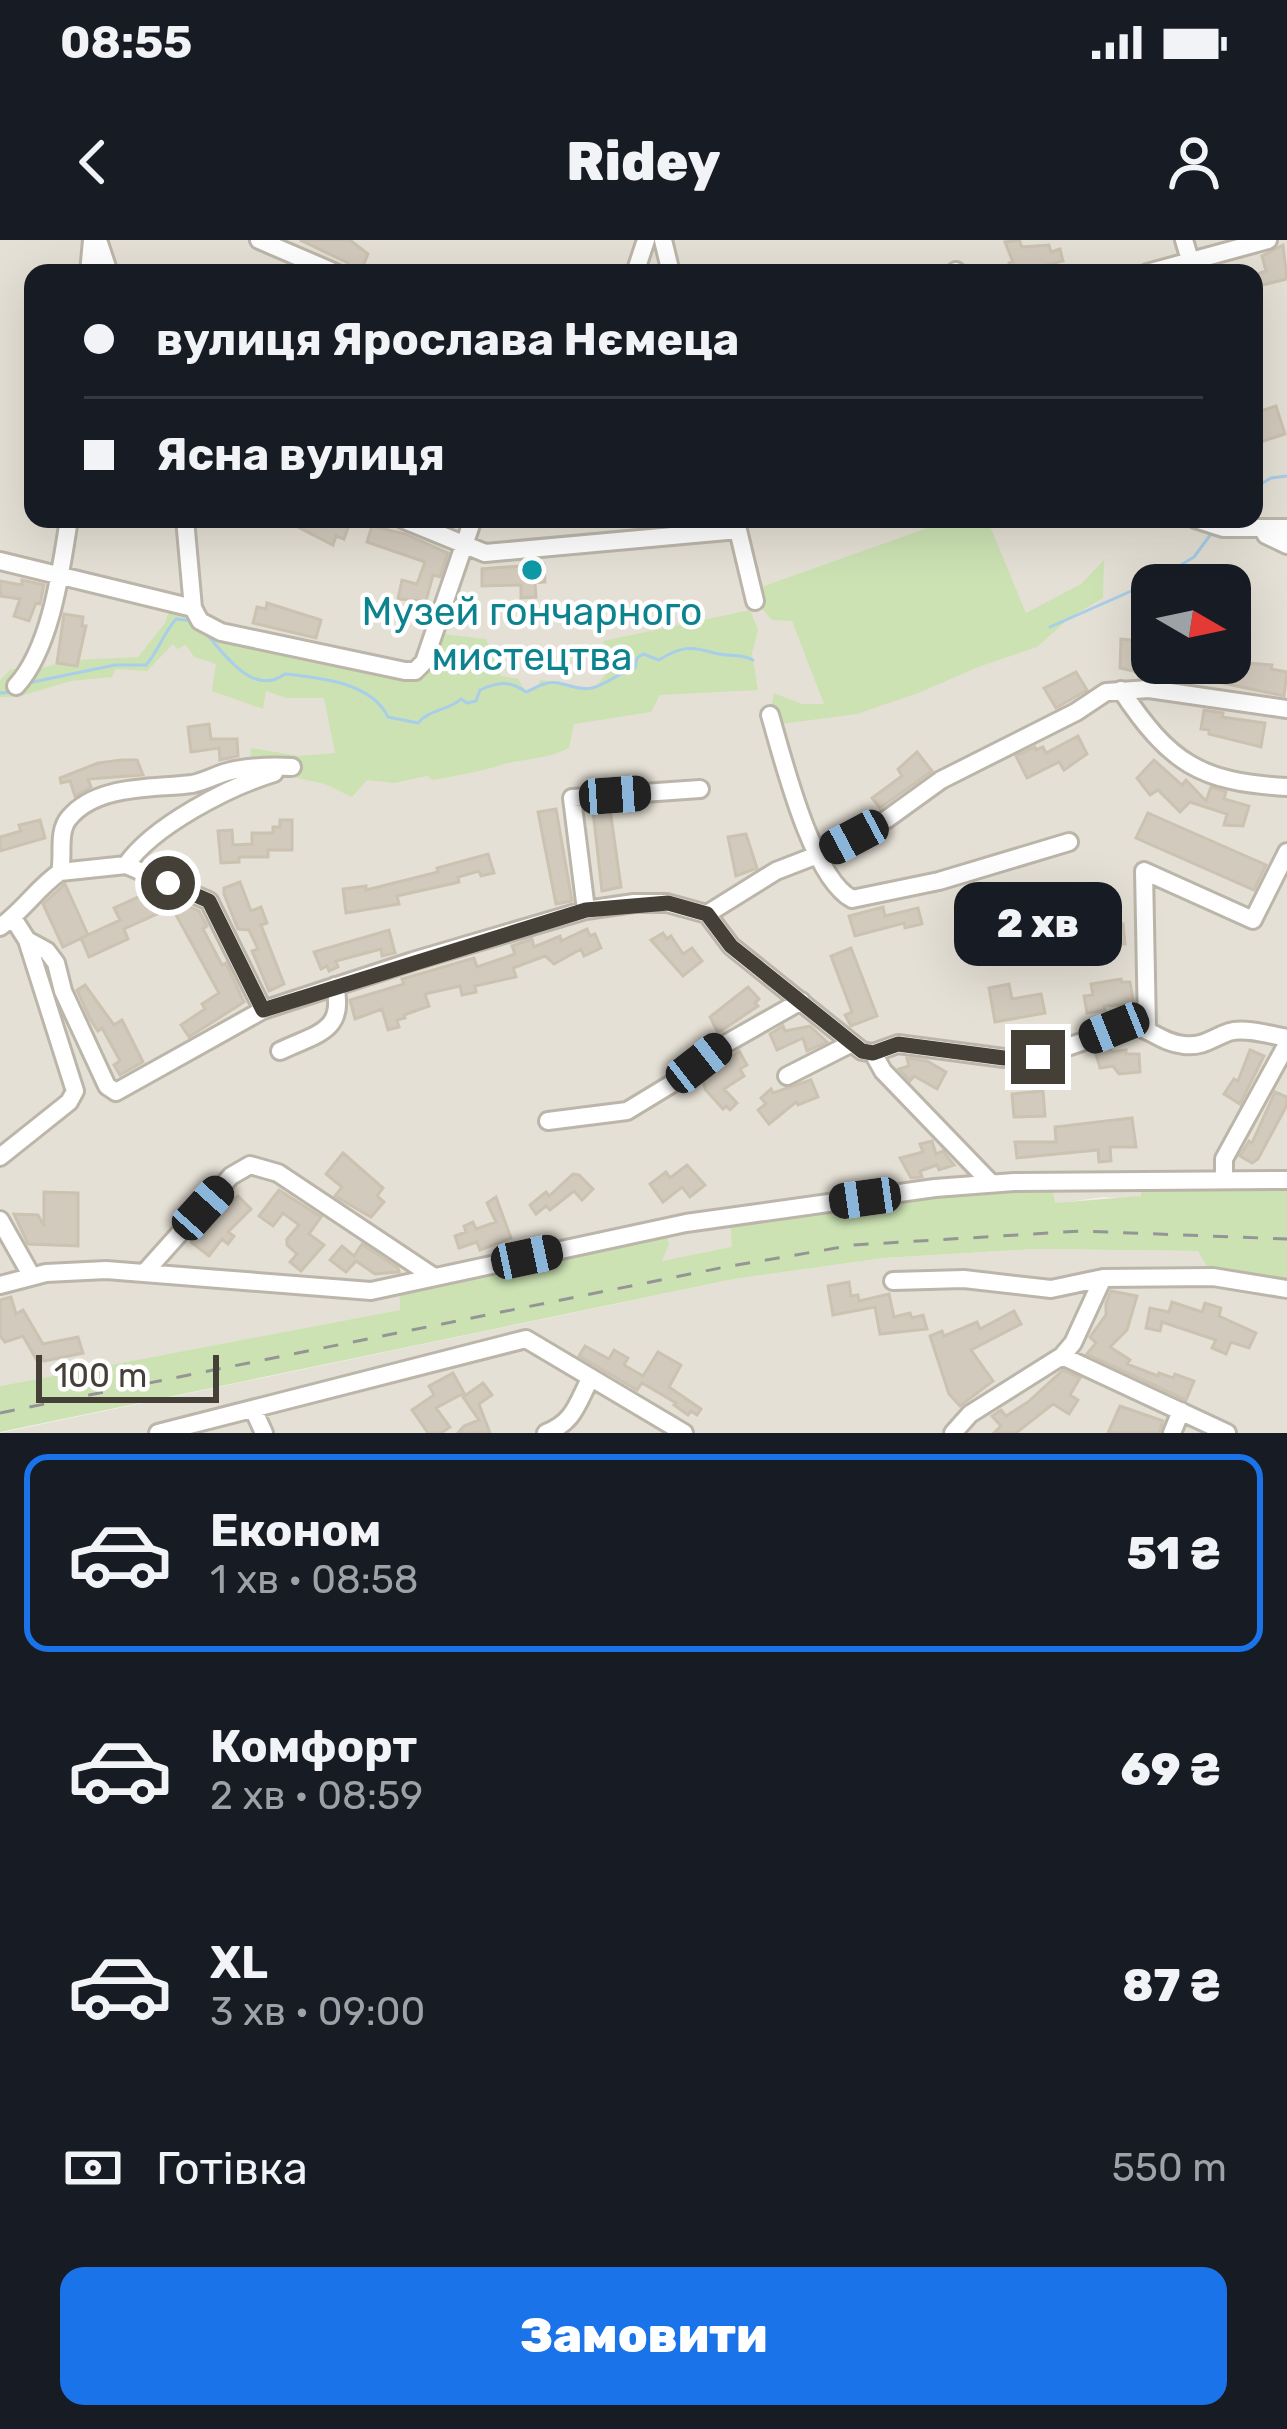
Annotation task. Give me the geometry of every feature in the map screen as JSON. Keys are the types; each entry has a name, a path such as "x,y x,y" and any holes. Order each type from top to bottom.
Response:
{"street":[{"path":"259,240 315,264"},
{"path":"1200,264 1268,240"},
{"path":"16,686 38,650 61,574 67,528"},
{"path":"186,528 193,608 200,621 220,632 416,671 424,662 469,528"},
{"path":"426,528 485,553 709,528"},
{"path":"737,528 755,601"},
{"path":"1223,528 1287,528"},
{"path":"1262,528 1287,545"},
{"path":"0,561 193,608"},
{"path":"707,914 776,871 887,819 941,780 1106,692 1149,688 1287,710"},
{"path":"1121,690 1142,721 1197,771 1253,785 1287,787"},
{"path":"770,716 795,802 833,884 852,899 939,881 1069,842"},
{"path":"60,872 64,826 70,816 100,799 145,787 196,784 240,769 292,767 228,791 140,844 126,865"},
{"path":"586,910 572,798 700,789"},
{"path":"1147,1028 1144,871 1253,920 1287,852"},
{"path":"263,1010 209,901 126,865 60,872 37,888 6,922 47,950 107,1086 116,1092 263,1010 586,910 668,903 707,914 731,946 852,1043 873,1053 883,1071 990,1182"},
{"path":"0,1157 69,1102 75,1091 27,940"},
{"path":"280,1051 338,1019 335,986"},
{"path":"548,1121 627,1111 735,1037 801,1000"},
{"path":"873,1053 898,1044 1022,1058 1056,1052 1114,1028 1147,1028 1166,1043 1189,1046 1207,1045 1233,1030 1287,1041 1224,1160 1224,1180"},
{"path":"787,1076 852,1043"},
{"path":"145,1272 232,1176 250,1166 278,1173 434,1277"},
{"path":"0,1285 31,1275 82,1270 358,1291 686,1223 990,1182 1287,1180"},
{"path":"0,1220 31,1275"},
{"path":"893,1281 964,1279 1051,1288 1103,1278 1214,1277 1287,1289"},
{"path":"953,1433 970,1414 1062,1356 1103,1278"},
{"path":"158,1433 526,1339 684,1433"},
{"path":"1062,1356 1227,1433"},
{"path":"546,1433 563,1427 574,1416 590,1379"},
{"path":"254,1408 265,1433"},
{"path":"1172,1433 1181,1411"}],"shaded area":[{"path":"0,240 1287,240 1287,1208 1103,1197 661,1261 0,1386"},
{"path":"1036,1249 1199,1251 1287,1289 1287,1433 0,1433 734,1279 884,1258"}],"green space":[{"path":"928,528 991,528 1026,613 1081,584 1104,560 1103,598 1071,617 1037,647 857,714 773,725 774,693 802,704 824,704 792,621 772,620 755,601 753,590"},
{"path":"750,610 758,630 752,653 758,690 660,695 651,712 574,724 569,748 552,755 432,780 427,776 394,783 367,780 352,797 297,778 292,767 250,768 251,748 300,756 335,753 324,698 286,698 266,691 263,709 212,691 216,664 194,657 186,645 177,649 173,644 147,671 116,669 112,677 0,697 0,680 11,669 29,671 74,660 138,657 169,611 415,671 434,633 486,639 501,676 518,679 525,690 538,688 540,680 580,690 596,686 611,668 603,641"},
{"path":"1287,1180 1287,1289 1213,1277 1198,1251 1036,1249 884,1258 734,1279 0,1432 0,1386 400,1310 400,1286 665,1227 669,1244 662,1261 732,1247 730,1217 1051,1182 1055,1203 1141,1196 1141,1181"}],"building":[{"path":"300,240 350,240 368,254 364,264 348,263"},
{"path":"1019,240 1022,247 1049,245 1051,252 1060,249 1063,261 1009,264 1013,262 1005,242"},
{"path":"1283,245 1287,279 1263,285 1262,256"},
{"path":"1276,406 1285,434 1263,441 1263,410"},
{"path":"300,528 348,528 344,539 336,536 333,545"},
{"path":"371,528 380,528 448,553 440,577 433,575 426,601 398,599 402,580 417,584 425,562 367,542"},
{"path":"544,564 545,582 535,583 536,597 521,598 521,585 482,586 482,569"},
{"path":"22,580 44,585 40,604 36,603 29,621 14,616 20,599 0,596 0,581 22,585"},
{"path":"267,603 321,620 316,638 253,623 257,607 266,609"},
{"path":"64,614 83,617 82,626 86,626 77,666 57,663"},
{"path":"1121,639 1131,640 1131,670 1120,668"},
{"path":"1251,663 1272,665 1271,669 1287,672 1284,696 1227,684 1251,684"},
{"path":"1076,672 1087,690 1056,708 1044,688"},
{"path":"1204,710 1265,723 1261,747 1201,729"},
{"path":"209,724 211,739 237,739 238,756 220,760 219,748 191,752 188,727"},
{"path":"1078,736 1087,754 1064,770 1059,762 1027,778 1016,756 1035,747 1043,747 1046,753"},
{"path":"917,752 932,771 880,808 872,798 902,776 898,769"},
{"path":"137,760 143,775 88,779 91,787 75,796 70,781 61,783 60,778 98,763"},
{"path":"1154,760 1182,785 1186,780 1206,801 1211,787 1226,792 1224,799 1249,806 1243,826 1224,825 1227,814 1190,802 1180,812 1158,790 1150,795 1137,778"},
{"path":"556,809 572,901 556,904 538,812"},
{"path":"610,809 621,887 602,891 593,811"},
{"path":"1148,813 1266,865 1254,890 1136,838"},
{"path":"40,820 45,838 0,851 0,837 21,831 19,825"},
{"path":"280,820 292,820 292,850 268,850 268,857 239,857 239,862 221,863 218,831 232,830 233,845 252,844 252,833 273,833"},
{"path":"746,834 757,868 736,876 728,837"},
{"path":"488,854 494,873 481,876 479,871 458,877 459,882 397,896 399,904 346,913 343,889 366,886 366,890"},
{"path":"240,882 251,911 261,907 267,923 261,925 284,984 269,991 252,951 258,949 249,930 238,929 224,894 224,888"},
{"path":"65,884 88,935 63,947 43,904"},
{"path":"147,893 157,914 124,929 128,939 89,957 81,938 120,920 114,908"},
{"path":"188,906 199,911 207,926 203,929 244,1002 189,1037 181,1025 219,993 175,913"},
{"path":"883,907 885,916 918,908 922,924 905,928 904,923 855,936 849,916"},
{"path":"1123,924 1125,944 1118,944 1119,949 1075,956 1074,931"},
{"path":"587,929 601,948 584,956 581,949 554,964 545,956 513,968 516,977 475,986 476,992 462,995 460,986 425,994 429,1006 404,1015 397,1020 399,1027 388,1030 382,1009 355,1019 350,1000 404,984 402,979 474,958 477,967 515,954 512,946 532,939 534,947"},
{"path":"389,930 395,953 382,956 381,949 336,961 338,967 329,971 327,966 321,969 314,952"},
{"path":"663,933 667,939 671,936 683,954 692,948 702,961 683,976 651,940"},
{"path":"851,948 877,1016 851,1026 845,1015 852,1012 831,956"},
{"path":"1130,982 1134,1004 1104,1006 1105,1010 1087,1013 1084,996 1093,995 1091,984"},
{"path":"1009,984 1012,999 1041,994 1045,1013 995,1022 989,988"},
{"path":"85,985 114,1025 122,1020 143,1062 120,1075 114,1065 118,1057 102,1028 98,1031 90,1019 77,990"},
{"path":"748,987 759,999 758,1006 718,1033 710,1017"},
{"path":"783,1026 785,1031 810,1026 827,1042 807,1051 803,1038 777,1050 770,1034"},
{"path":"1110,1046 1111,1052 1139,1054 1140,1072 1119,1074 1113,1066 1100,1068 1095,1051"},
{"path":"1250,1050 1264,1056 1240,1104 1224,1094 1234,1079 1238,1081"},
{"path":"739,1051 747,1065 740,1069 744,1076 724,1089 737,1103 730,1110 723,1109 705,1089 703,1079"},
{"path":"907,1058 927,1061 946,1072 937,1089 914,1076 910,1081 899,1069 909,1066"},
{"path":"811,1080 818,1097 796,1102 769,1124 758,1110 766,1104 761,1098 771,1089 773,1093"},
{"path":"1043,1091 1045,1116 1014,1117 1012,1094"},
{"path":"1275,1092 1287,1097 1287,1105 1252,1163 1240,1156 1252,1143"},
{"path":"1132,1118 1136,1147 1110,1147 1111,1161 1099,1162 1098,1150 1017,1158 1015,1142 1056,1142 1055,1127"},
{"path":"932,1141 936,1154 943,1151 954,1165 939,1170 937,1165 920,1171 922,1177 911,1178 900,1158 923,1152 920,1144"},
{"path":"343,1153 383,1188 377,1196 384,1202 371,1217 335,1196 342,1187 326,1174"},
{"path":"687,1165 705,1185 690,1197 682,1187 663,1202 650,1184 666,1172 670,1178"},
{"path":"573,1174 593,1189 582,1200 574,1191 550,1210 546,1206 536,1214 530,1205 546,1192 549,1196"},
{"path":"279,1190 321,1217 309,1234 324,1245 301,1271 290,1262 297,1254 287,1245 299,1225 283,1213 273,1226 259,1216"},
{"path":"44,1192 78,1193 78,1246 28,1244 14,1214 38,1215 44,1226"},
{"path":"238,1196 251,1209 228,1232 234,1236 228,1244 222,1239 209,1256 191,1242 211,1217 214,1220"},
{"path":"496,1197 511,1238 480,1250 477,1242 459,1248 455,1236 466,1232 464,1226 473,1222 476,1229 496,1222 487,1203"},
{"path":"362,1244 399,1272 375,1274 356,1261 346,1272 330,1260 342,1246 354,1256"},
{"path":"849,1282 851,1296 858,1295 859,1301 889,1294 894,1317 923,1315 927,1329 880,1334 875,1307 833,1315 828,1286"},
{"path":"1111,1291 1137,1296 1127,1330 1110,1347 1130,1360 1127,1364 1158,1376 1173,1378 1175,1374 1194,1381 1186,1400 1087,1354 1096,1343 1090,1337 1106,1315"},
{"path":"11,1297 16,1314 23,1310 43,1344 78,1337 83,1353 44,1361 41,1356 36,1359 23,1336 5,1342 0,1336 0,1300"},
{"path":"1172,1302 1202,1312 1205,1303 1221,1308 1219,1316 1256,1333 1249,1348 1231,1342 1226,1354 1212,1348 1216,1340 1162,1322 1160,1331 1146,1328 1150,1308 1169,1312"},
{"path":"1014,1311 1021,1324 971,1350 993,1381 960,1406 949,1394 930,1336 942,1331 944,1336 977,1322 980,1329"},
{"path":"585,1346 609,1359 614,1350 628,1358 624,1365 643,1376 658,1352 681,1365 669,1387 701,1409 697,1415 691,1411 688,1415 642,1383 637,1390 579,1356"},
{"path":"1063,1370 1080,1378 1070,1395 1078,1400 1069,1414 1053,1404 1016,1433 994,1433 1001,1426 992,1416 1001,1410 1006,1416 1028,1402"},
{"path":"453,1373 464,1393 436,1408 450,1427 428,1433 412,1410 434,1395 429,1386"},
{"path":"483,1383 492,1395 479,1404 490,1433 458,1433 479,1420 463,1397"},
{"path":"1120,1406 1163,1421 1159,1433 1108,1433"}],"waterway":[{"path":"1263,483 1287,476"},
{"path":"1050,627 1154,581 1194,557 1211,534"},
{"path":"28,683 115,665 146,665 176,619 193,621"},
{"path":"204,631 250,677 273,680 285,674 343,684 370,696 388,717 418,723 461,699 476,701 480,690 498,684 526,692 550,683 592,688 635,668 643,654 659,660 692,648 753,660"},
{"path":"0,693 16,692"}],"railway":[{"path":"0,1413 854,1245 1081,1231 1287,1239"}],"place":[{"name":"Музей гончарного мистецтва","path":"532,570"}],"route":[{"path":"168,883 209,901 263,1010 586,910 668,903 707,914 731,946 862,1051 873,1053 898,1044 1004,1058 1038,1057"}]}
